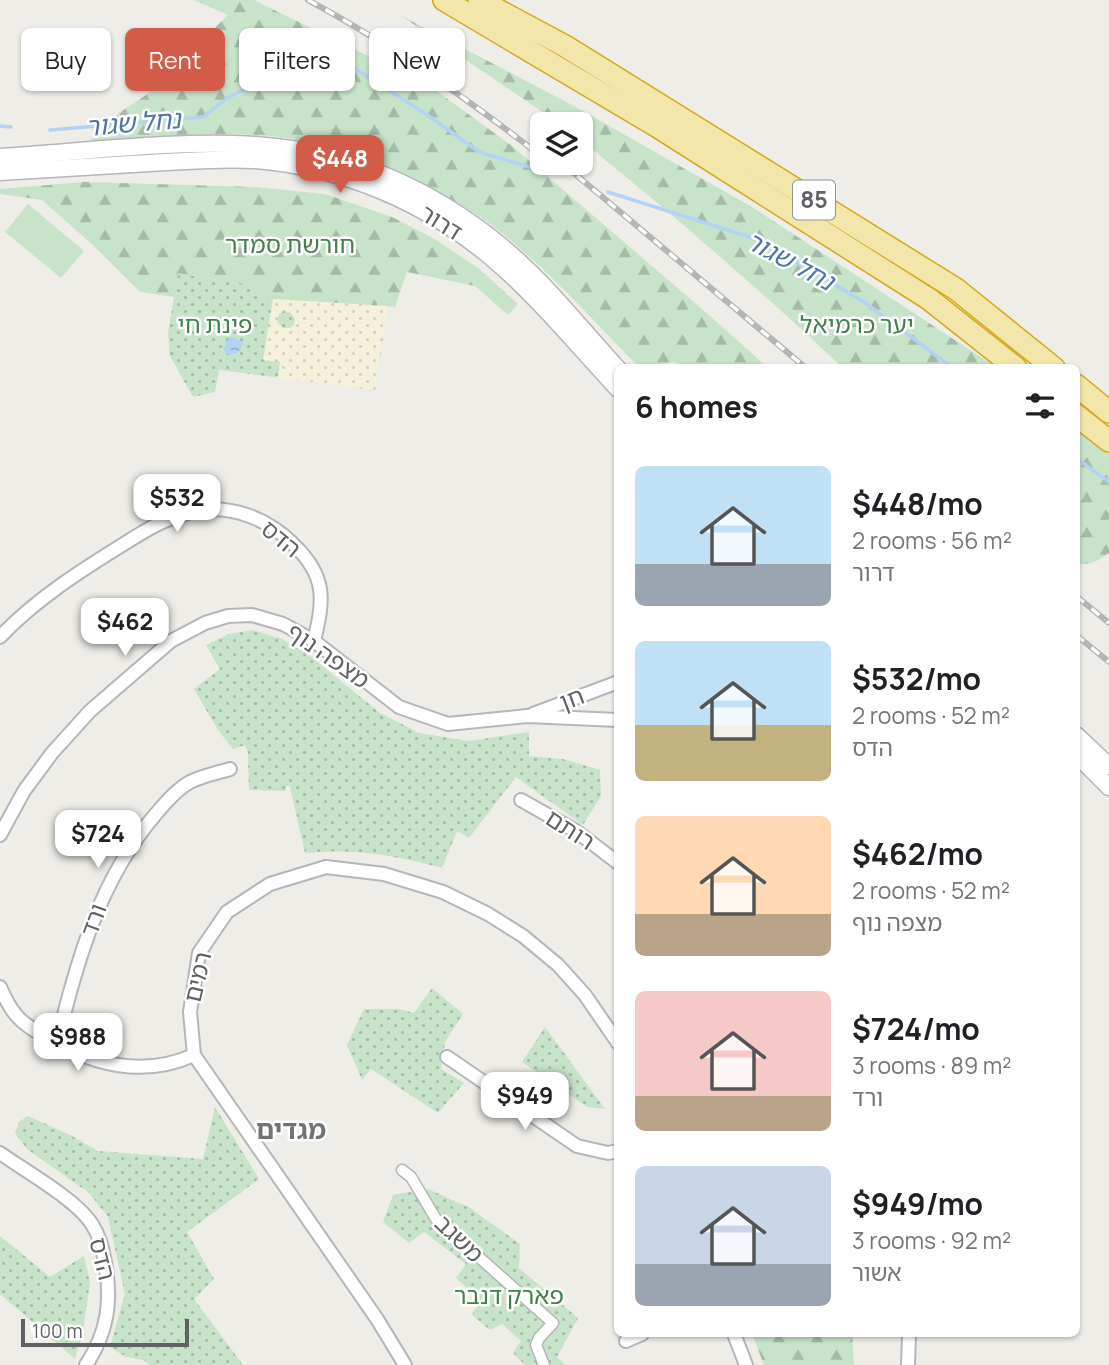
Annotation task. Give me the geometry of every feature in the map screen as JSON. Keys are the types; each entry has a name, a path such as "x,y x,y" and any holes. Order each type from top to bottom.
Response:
{"highway":[{"name":"85","path":"444,0 658,127 929,299 1011,364"},
{"name":"85","path":"479,0 565,46 956,289 1049,364"},
{"path":"1080,389 1109,412"},
{"path":"1080,418 1109,441"}],"street":[{"name":"דרור","path":"0,157 188,145 254,145 329,157 369,169 440,203 502,246 614,365"},
{"name":"דרור","path":"0,172 189,160 253,160 346,177 401,199 454,229 492,258 614,385"},
{"name":"הדס","path":"0,638 19,616 82,570 160,522 197,510 232,510 258,519 282,533 309,562 318,580 323,602 314,641"},
{"name":"מצפה נוף","path":"0,835 24,791 90,711 171,641 205,623 228,616 253,615 283,624 314,641 399,707 448,724 527,716 614,720"},
{"name":"חן","path":"527,716 614,683"},
{"path":"1080,740 1109,766"},
{"path":"1080,758 1109,787"},
{"name":"ורד","path":"57,1044 72,981 104,892 140,832 165,803 189,783 230,769"},
{"name":"רותם","path":"521,800 576,831 614,860"},
{"name":"רמים","path":"405,1365 377,1319 194,1055 190,1012 199,953 227,912 270,884 326,867 384,874 443,892 488,914 523,936 558,965 585,995 614,1036"},
{"path":"0,987 16,1015 34,1030 88,1059 120,1066 149,1067 175,1063 194,1055"},
{"path":"447,1058 577,1146 608,1153 614,1152"},
{"name":"הדס","path":"0,1153 73,1204 93,1225 102,1248 110,1291 106,1322 87,1365"},
{"name":"משגב","path":"402,1170 411,1177 436,1219 553,1323 536,1345 544,1365"},
{"path":"626,1341 635,1337"},
{"path":"735,1337 746,1365"},
{"path":"908,1365 909,1337"}],"green space":[{"name":"יער כרמיאל","path":"194,0 254,0 311,28 239,28 239,91 355,91 355,50 369,57 369,91 436,91 512,146 530,161 530,175 546,175 764,364 636,364 558,284 507,237 456,202 363,158 299,140 270,136 203,134 90,141 119,113 150,91 225,91 225,28 215,28 228,15"},
{"name":"יער כרמיאל","path":"400,15 425,28 419,28"},
{"name":"יער כרמיאל","path":"465,49 585,112 542,112 465,59"},
{"name":"יער כרמיאל","path":"593,117 752,207 991,364 839,364 593,150"},
{"name":"חורשת סמדר","path":"84,182 255,187 325,194 392,217 433,238 478,268 518,304 508,315 475,286 407,272 395,307 273,299 251,295 252,286 178,273 174,297 140,292 42,200 0,194 0,189"},
{"path":"28,204 84,251 61,278 5,232"},
{"name":"פינת חי","path":"178,273 253,286 251,295 273,299 388,306 375,390 219,370 215,392 193,397 170,356 168,333"},
{"path":"1080,431 1109,454 1109,553 1085,564 1080,563"},
{"path":"253,630 282,639 310,656 380,713 419,733 468,741 529,732 529,756 563,759 600,770 601,796 583,825 516,777 469,838 457,831 442,868 374,854 340,851 305,853 290,786 286,786 286,791 249,790 248,753 245,745 233,749 218,730 194,689 220,669 206,645 229,634"},
{"path":"432,988 463,1014 445,1042 441,1069 464,1083 438,1113 371,1069 362,1080 347,1045 364,1009 399,1009 414,1013"},
{"path":"545,1027 605,1109 587,1107 522,1062"},
{"path":"215,1107 259,1179 187,1232 214,1279 194,1299 243,1365 150,1365 143,1360 126,1357 110,1347 125,1294 108,1217 89,1193 27,1149 15,1133 19,1122 28,1116 98,1151 203,1159"},
{"name":"פארק דנבר","path":"428,1189 470,1208 520,1244 519,1268 578,1318 557,1357 565,1365 525,1365 513,1353 521,1341 502,1324 490,1330 472,1315 480,1300 456,1278 466,1264 424,1232 409,1243 383,1222 393,1195"},
{"path":"0,1236 50,1277 84,1256 90,1282 83,1332 75,1359 0,1294"},
{"path":"753,1337 852,1337 854,1365 764,1365"}],"sand":[{"path":"273,299 388,306 375,390 278,378 280,362 263,360","holes":["290,312 295,319 294,325 283,328 277,322 279,314"]}],"water":[{"path":"231,337 243,342 235,354 226,354 226,342"}],"waterway":[{"name":"נחל שגור","path":"50,130 203,117 227,98 254,85 293,71 341,60 426,114 479,152 530,167"},
{"name":"נחל שגור","path":"0,126 11,127"},
{"name":"נחל שגור","path":"608,192 759,240 864,302 948,364"},
{"name":"נחל שגור","path":"1080,461 1109,482"}],"railway":[{"path":"308,0 370,35 429,74 530,148"},
{"path":"576,175 801,364"},
{"path":"1080,599 1109,623"},
{"path":"1080,638 1109,662"}],"district":[{"name":"מגדים","path":"291,1130"}]}
